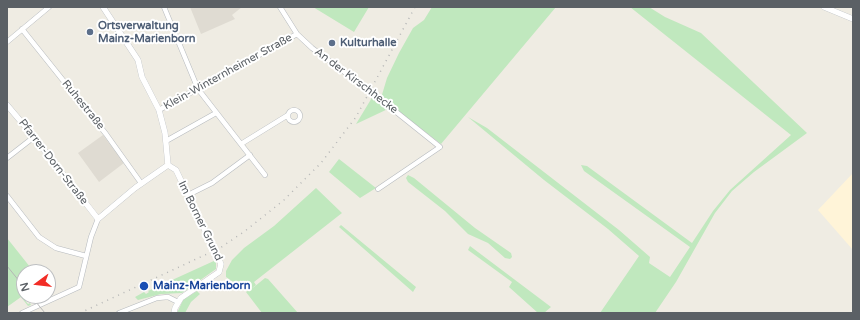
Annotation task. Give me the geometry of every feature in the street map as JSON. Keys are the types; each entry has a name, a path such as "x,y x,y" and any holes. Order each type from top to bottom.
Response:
{"street":[{"path":"7,42 48,7"},
{"path":"22,313 79,288 86,256 98,220 141,183 168,165 166,141 159,110 142,77 138,60 103,7"},
{"path":"164,7 198,89 265,175"},
{"name":"An der Kirschhecke","path":"280,7 297,34 312,48 370,91 440,147 378,189"},
{"path":"824,7 853,19"},
{"name":"Ruhestraße","path":"22,30 106,134 141,183"},
{"name":"Klein-Winternheimer Straße","path":"159,110 297,34"},
{"name":"Pfarrer-Dorn-Straße","path":"7,105 34,137 98,220"},
{"path":"166,141 216,113"},
{"path":"241,144 288,115"},
{"path":"7,158 34,137"},
{"path":"188,195 212,183 250,155"},
{"name":"Im Borner Grund","path":"168,165 176,170 221,264 219,272 184,295 178,302"},
{"path":"7,196 39,237 56,248 86,256"},
{"path":"119,313 157,298 168,297 178,302 174,313"}],"shaded area":[{"path":"190,7 242,7 232,15 235,19 201,34"},
{"path":"103,135 124,163 99,182 78,153"},
{"path":"853,173 853,250 818,210"}],"green space":[{"path":"313,7 369,7 354,32"},
{"path":"432,7 556,7 441,144 381,98 387,78 413,28 424,20"},
{"path":"630,7 649,7 665,17 701,33 807,133 754,172 732,191 715,213 676,282 655,313 600,313 639,256 608,229 544,180 468,117 487,128 619,230 650,257 649,263 670,277 690,247 584,171 581,165 587,166 692,243 713,211 730,190 791,135"},
{"path":"373,96 390,108 356,124"},
{"path":"339,159 376,188 360,198 329,172"},
{"path":"408,175 414,178 475,228 511,253 512,257 510,259 505,258 488,243 468,234 445,211 408,182 406,178"},
{"path":"316,188 342,213 254,282 256,285 251,289 245,290 226,277 226,271 232,260 244,248 274,226"},
{"path":"341,225 416,287 413,292 339,227"},
{"path":"7,238 28,264 16,264 16,301 7,307"},
{"path":"470,246 551,307 544,313 538,313 509,287 512,282 468,250"},
{"path":"216,260 216,269 182,293 161,294 138,300 135,297 144,292 146,294 149,292 148,291"},
{"path":"265,278 268,279 298,313 262,313 246,292"},
{"path":"197,291 200,294 191,302 185,313 177,313 183,300"}],"tram line":[{"path":"7,266 16,277"},
{"path":"38,304 45,313"}],"railway":[{"path":"80,313 220,248 245,231 284,200 321,163 356,117 415,7"}],"place":[{"name":"Ortsverwaltung Mainz-Marienborn","path":"90,32"},
{"name":"Kulturhalle","path":"332,43"},
{"name":"Mainz-Marienborn","path":"144,286"}]}
